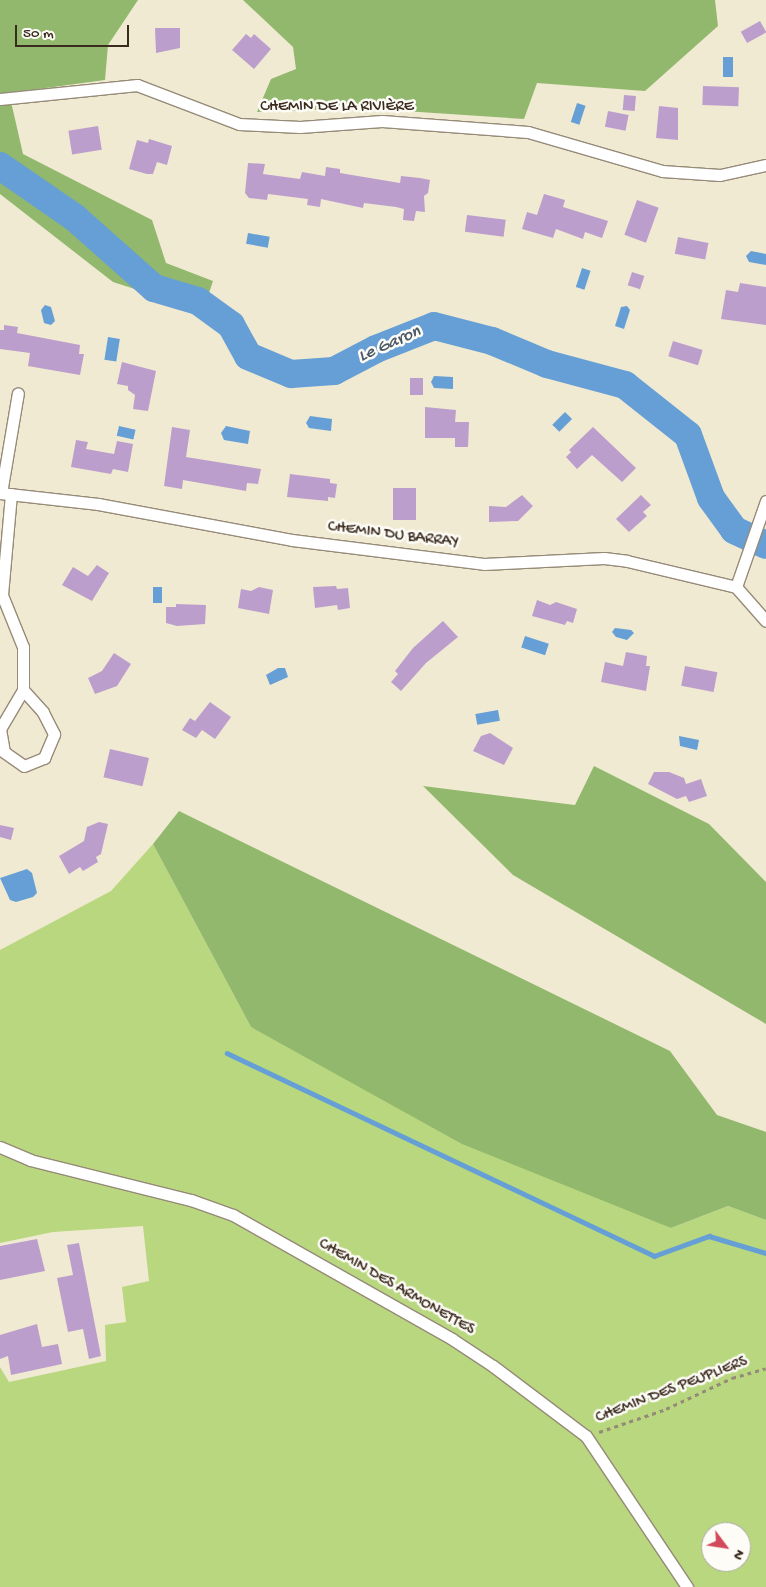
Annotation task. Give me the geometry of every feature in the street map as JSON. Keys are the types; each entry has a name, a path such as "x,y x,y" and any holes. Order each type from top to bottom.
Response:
{"street":[{"name":"CHEMIN DE LA RIVIÈRE","path":"0,99 137,85 239,124 300,127 382,121 528,132 662,171 720,175 766,165"},
{"path":"18,393 4,493 2,595 23,647 23,690 0,729 4,752 24,766 44,758 54,734 43,712 23,690"},
{"name":"CHEMIN DU BARRAY","path":"4,493 98,504 292,540 484,564 604,558 627,561 736,587"},
{"path":"766,501 748,547 736,587 766,621"},
{"name":"CHEMIN DES ARMONETTES","path":"0,1147 30,1160 191,1200 233,1215 413,1314 493,1366 586,1436 687,1587"}],"path":[{"name":"CHEMIN DES PEUPLIERS","path":"586,1436 666,1409 732,1378 766,1368"}],"green space":[{"path":"0,0 138,0 108,45 105,80 9,93 23,154 152,220 166,263 213,281 203,311 113,282 0,194"},
{"path":"243,0 715,0 718,26 645,91 537,83 524,119 359,108 257,112 271,79 296,69 293,47"},
{"path":"594,766 709,824 766,882 766,1024 513,875 423,786 575,805"},
{"path":"179,811 670,1051 717,1115 766,1132 766,1220 728,1206 671,1228 462,1144 251,1027 153,844"},
{"path":"153,844 251,1027 671,1228 728,1206 766,1220 766,1587 0,1587 0,1367 9,1382 106,1361 105,1325 126,1322 122,1287 149,1281 143,1226 53,1232 0,1243 0,950 111,891"}],"water":[{"path":"723,57 733,57 733,77 723,77"},
{"path":"577,103 586,106 579,125 571,122"},
{"path":"248,233 270,237 268,248 246,244"},
{"path":"751,251 766,254 766,265 749,262 746,256"},
{"path":"582,268 591,271 584,290 576,287"},
{"path":"45,305 51,307 55,321 51,325 44,323 41,310"},
{"path":"627,306 630,310 624,329 615,326 621,307"},
{"path":"108,337 120,339 116,362 104,360"},
{"path":"434,376 453,377 453,389 434,388 431,382"},
{"path":"565,412 572,419 559,432 552,425"},
{"path":"310,416 332,419 331,431 309,428 306,423"},
{"path":"119,426 136,430 133,440 117,436"},
{"path":"226,426 250,431 248,444 224,440 221,433"},
{"path":"153,587 162,587 162,603 153,603"},
{"path":"615,628 631,630 634,633 627,640 616,637 612,632"},
{"path":"525,636 549,644 545,655 521,647"},
{"path":"278,668 285,668 288,677 270,685 266,675"},
{"path":"498,710 500,721 477,725 475,714"},
{"path":"679,736 699,740 697,750 680,746"},
{"path":"27,869 32,873 37,893 33,897 16,902 10,900 0,878"}],"building":[{"path":"760,21 766,33 747,43 741,32"},
{"path":"155,28 180,28 180,48 156,53"},
{"path":"246,34 251,38 254,34 271,49 254,69 232,50"},
{"path":"703,86 739,87 738,106 702,105"},
{"path":"624,95 636,96 635,111 623,110"},
{"path":"659,106 678,108 678,140 656,138"},
{"path":"608,111 629,115 626,131 605,127"},
{"path":"98,126 102,150 72,154 68,131"},
{"path":"149,139 172,146 167,165 157,162 153,174 129,169 137,140 148,143"},
{"path":"248,163 265,164 263,174 300,179 302,172 325,176 326,167 340,169 340,173 400,183 401,176 430,180 428,193 424,196 425,212 416,211 414,221 403,220 404,209 396,207 364,203 363,208 321,199 320,207 307,205 308,199 268,194 267,200 249,198 245,193"},
{"path":"544,194 565,200 563,207 608,221 602,238 585,232 583,239 556,229 553,238 522,229 527,212 537,215"},
{"path":"637,200 659,208 646,243 624,235"},
{"path":"467,215 506,220 504,237 465,232"},
{"path":"678,237 708,243 705,260 675,254"},
{"path":"632,272 644,276 640,289 628,285"},
{"path":"740,283 766,287 766,325 721,319 726,290 738,292"},
{"path":"4,325 18,327 17,333 80,345 79,354 84,354 80,375 28,366 30,353 0,349 0,330 4,330"},
{"path":"673,341 703,350 698,365 668,356"},
{"path":"122,362 156,371 148,411 133,409 135,395 128,390 128,386 117,384"},
{"path":"410,378 423,378 423,395 410,395"},
{"path":"425,407 456,410 455,422 469,422 468,447 455,447 455,438 425,438"},
{"path":"172,427 190,430 186,457 261,469 258,484 247,483 246,491 183,480 182,489 164,486"},
{"path":"593,427 636,468 622,482 592,455 577,469 566,457 571,452 569,450"},
{"path":"76,440 88,442 86,449 114,454 117,441 133,444 128,472 113,469 111,474 71,467"},
{"path":"290,474 330,479 330,483 337,484 335,498 328,497 328,501 287,497"},
{"path":"393,488 416,488 416,520 393,520"},
{"path":"522,495 533,506 518,521 489,522 489,506 506,507"},
{"path":"641,495 651,505 643,512 647,516 629,532 616,519"},
{"path":"97,565 109,573 92,601 62,585 73,567 88,576"},
{"path":"336,586 337,589 348,588 350,608 338,610 337,605 315,608 313,587"},
{"path":"259,587 273,590 269,614 238,608 241,589 251,591"},
{"path":"537,600 550,605 556,602 577,609 573,623 567,621 565,625 532,616"},
{"path":"176,604 206,605 205,624 177,626 166,623 166,607 176,607"},
{"path":"443,621 458,637 426,663 401,691 391,682 398,674 395,671 413,648"},
{"path":"626,652 647,656 646,666 650,666 646,691 601,682 605,662 623,666"},
{"path":"114,653 131,664 117,686 95,694 88,678 102,671"},
{"path":"685,666 717,672 714,692 681,686"},
{"path":"210,702 231,717 215,739 202,730 196,738 182,730 190,718 195,721"},
{"path":"490,733 513,748 504,765 473,751 481,736"},
{"path":"110,749 149,758 142,786 103,777"},
{"path":"654,772 669,772 684,778 686,784 701,779 707,796 689,802 686,796 677,799 648,784"},
{"path":"99,822 108,824 101,854 96,857 98,862 83,871 80,867 69,874 59,856 84,841 87,827"},
{"path":"0,825 14,828 11,840 0,837"},
{"path":"37,1239 45,1271 0,1280 0,1246"},
{"path":"79,1243 101,1356 89,1359 83,1329 68,1332 57,1278 73,1275 67,1245"},
{"path":"37,1324 42,1347 58,1344 62,1364 11,1375 8,1356 0,1359 0,1335"}],"waterway":[{"name":"Le Garon","path":"0,166 74,217 154,288 198,301 231,325 248,356 291,374 334,371 376,349 434,326 492,341 547,364 625,385 688,435 711,498 734,530 766,545"},
{"path":"227,1053 654,1256 709,1236 766,1253"}]}
